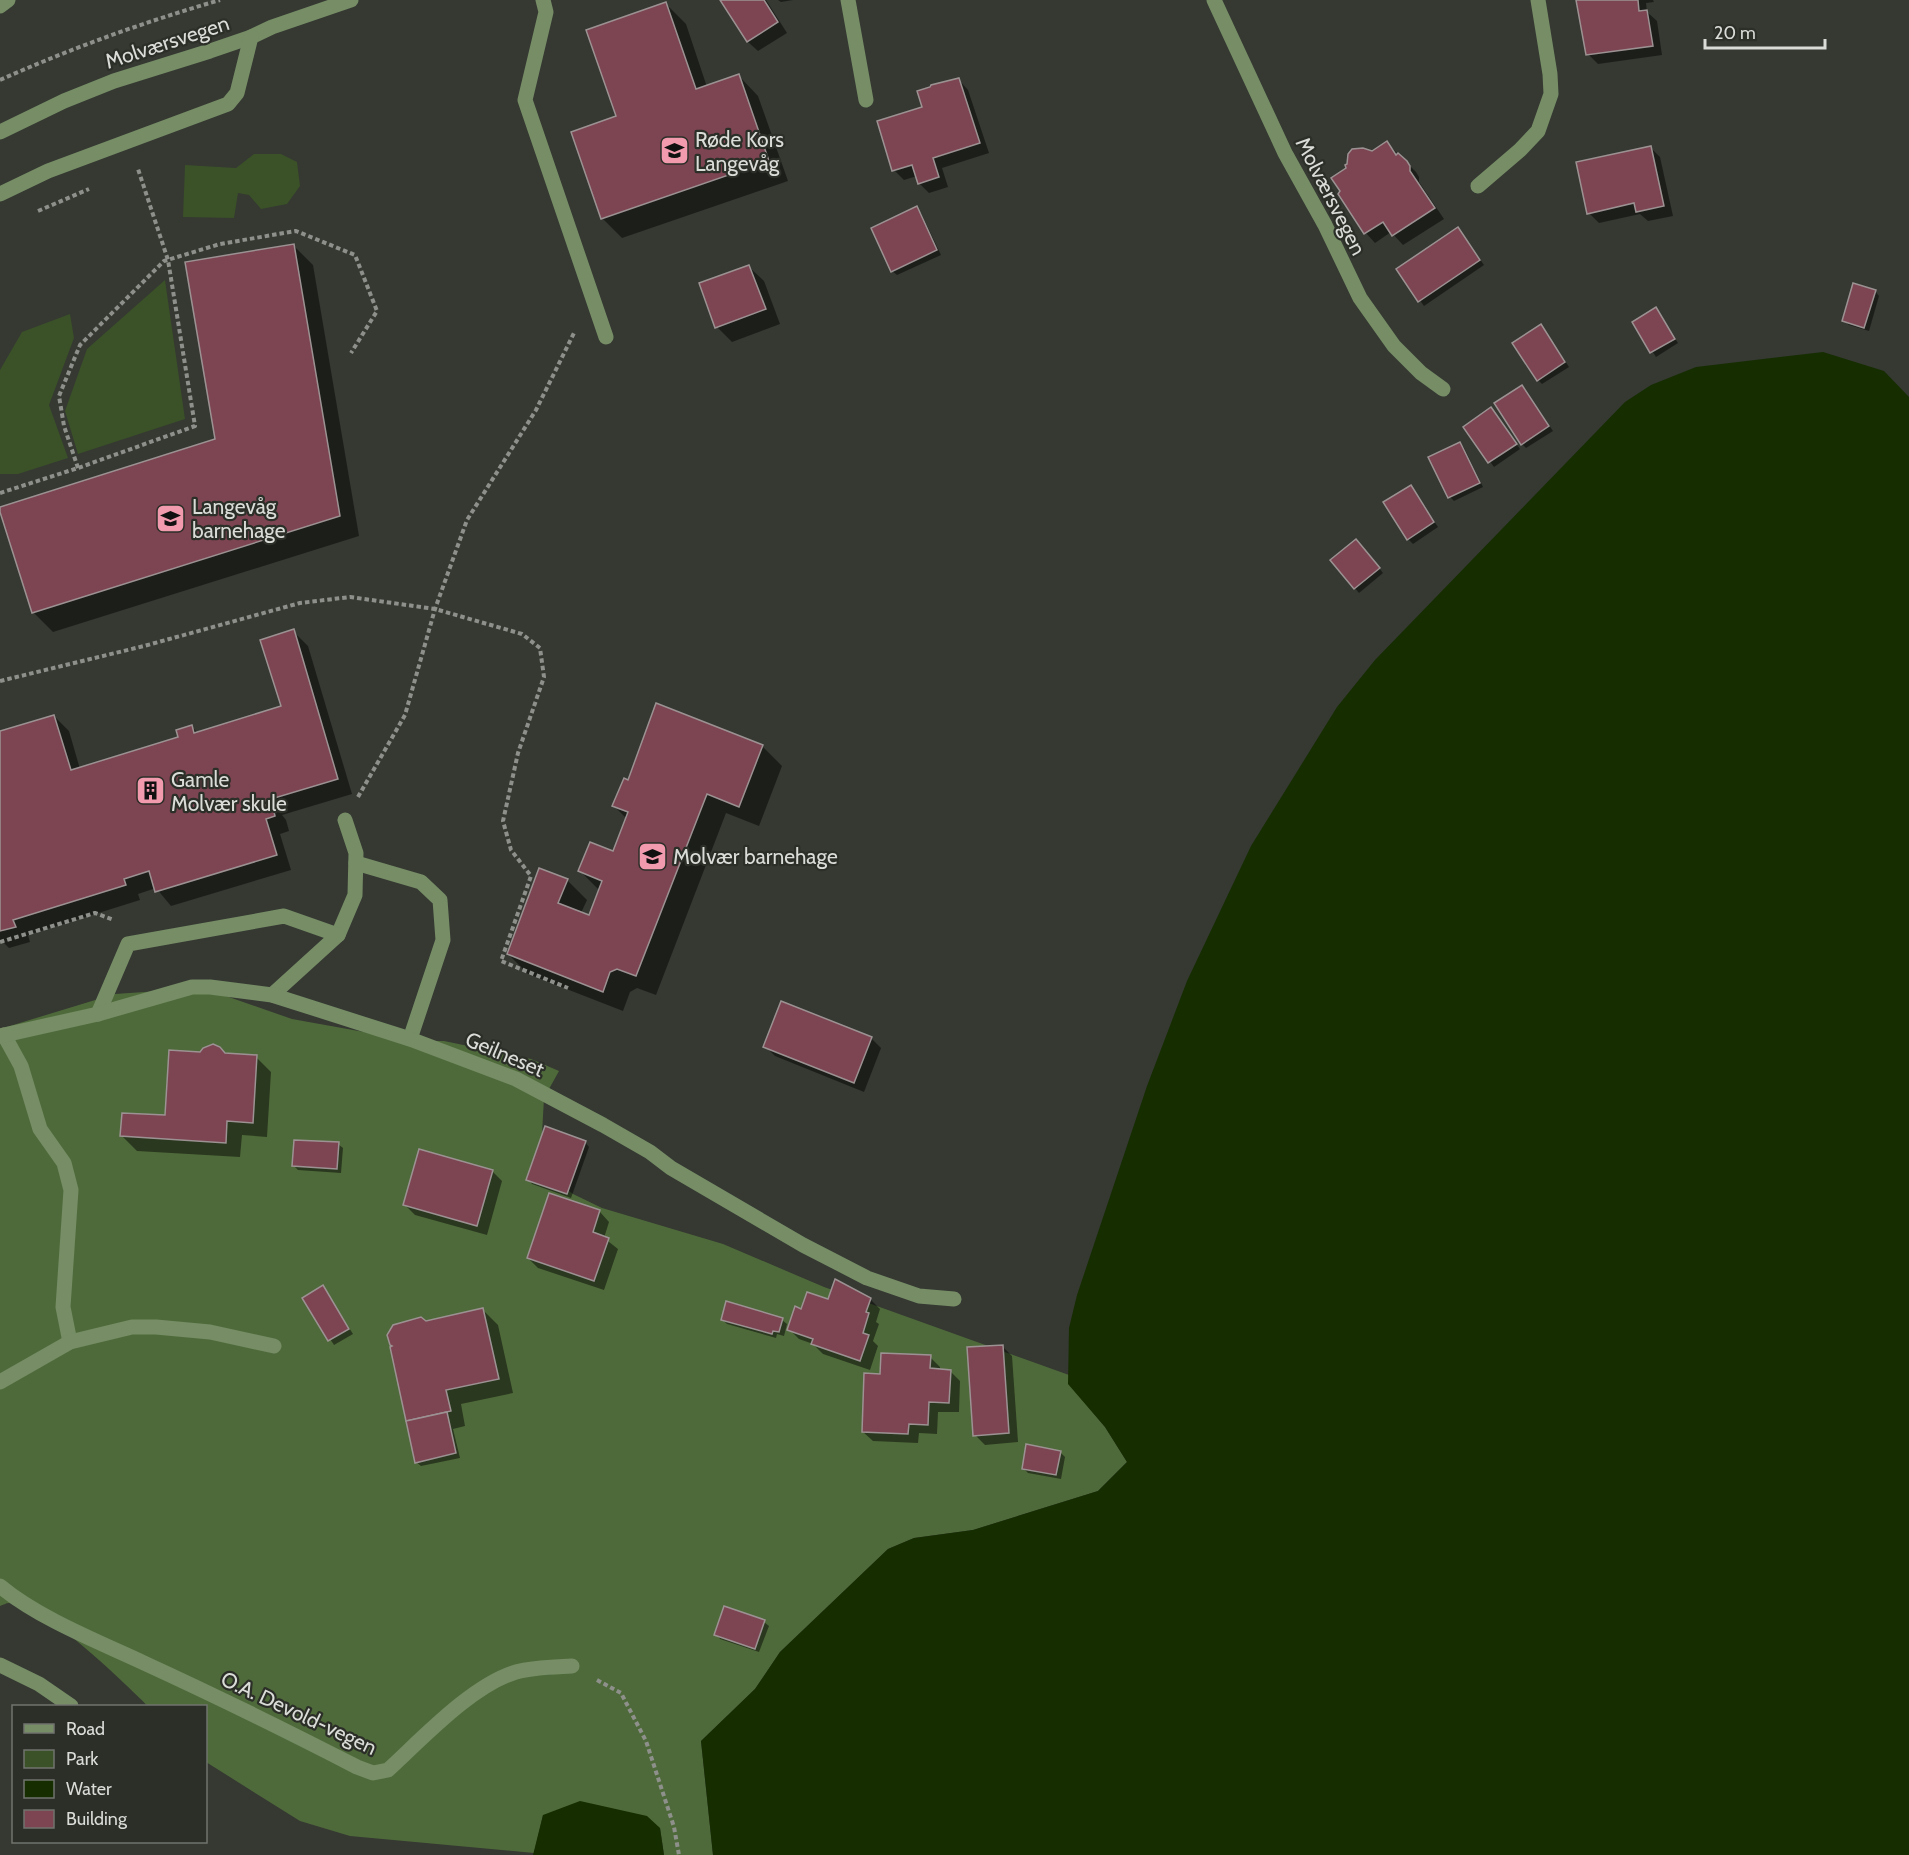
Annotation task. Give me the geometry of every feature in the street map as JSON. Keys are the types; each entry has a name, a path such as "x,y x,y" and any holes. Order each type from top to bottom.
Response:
{"street":[{"path":"0,6 8,0"},
{"name":"Molværsvegen","path":"0,132 114,81 351,0"},
{"path":"543,0 546,12 525,100 606,337"},
{"path":"848,0 866,100"},
{"name":"Molværsvegen","path":"1214,0 1285,153 1325,225 1360,298 1394,346 1421,373 1443,389"},
{"path":"1478,186 1520,150 1538,131 1551,94 1538,0"},
{"path":"0,194 48,171 228,104 237,93 251,36"},
{"path":"272,995 338,935 355,895 356,853 345,820"},
{"path":"356,863 422,882 440,900 443,940 410,1039"},
{"path":"98,1014 128,944 284,916 338,935"},
{"name":"Geilneset","path":"70,1341 63,1307 71,1190 64,1163 40,1129 21,1066 2,1035 98,1014 192,987 272,995 410,1039 516,1079 603,1125 650,1152 671,1168 803,1245 867,1278 920,1296 954,1299"},
{"path":"0,1382 70,1341 132,1327 210,1332 274,1346"},
{"name":"O.A. Devold-vegen","path":"0,1586 61,1624 263,1718 373,1773 387,1770 465,1701 498,1680 515,1672 538,1667 572,1665"},
{"path":"0,1665 39,1684 68,1705"}],"path":[{"path":"0,80 65,51 157,18 220,0"},
{"path":"0,493 195,426 168,260 138,169 127,173"},
{"path":"32,213 96,187"},
{"path":"78,468 64,426 59,396 80,345 164,261 220,244 296,231 355,255 377,311 351,353"},
{"path":"345,820 405,716 435,609 467,519 536,410 592,298"},
{"path":"0,681 144,646 300,603 350,597 435,609 522,634 540,648 544,677 518,753 503,821 511,850 531,876 501,961 568,988"},
{"path":"0,942 95,913 115,920 128,944"},
{"path":"572,1665 621,1693 645,1741 674,1827 679,1855"}],"green space":[{"path":"254,154 281,154 297,162 300,186 287,204 261,209 249,195 238,193 234,218 183,217 185,165 236,168"},
{"path":"165,280 185,419 78,454 65,411 87,349"},
{"path":"70,314 74,338 49,405 68,458 18,474 0,474 0,370 22,332"}],"shaded area":[{"path":"203,988 292,1019 414,1041 444,1041 531,1059 559,1071 544,1098 541,1151 548,1175 573,1194 602,1208 723,1244 824,1287 1069,1375 1069,1384 1105,1427 1127,1462 1098,1491 973,1530 914,1538 888,1549 780,1652 755,1689 701,1741 713,1855 664,1855 660,1828 543,1815 534,1853 350,1836 300,1821 207,1763 207,1705 147,1705 82,1646 43,1616 9,1603 0,1606 0,1029 115,994"}],"water":[{"path":"1823,352 1884,371 1909,397 1909,1855 713,1855 701,1741 755,1689 780,1652 888,1549 914,1538 973,1530 1098,1491 1127,1462 1105,1427 1068,1384 1069,1328 1077,1295 1147,1086 1187,981 1251,846 1337,707 1375,660 1625,402 1651,385 1696,367"},
{"path":"580,1801 647,1816 660,1828 664,1855 533,1855 543,1815"}],"building":[{"path":"720,0 764,0 778,22 747,42"},
{"path":"1576,0 1638,0 1639,11 1647,10 1653,46 1586,55"},
{"path":"666,2 696,89 739,74 769,161 601,219 571,132 616,116 586,30"},
{"path":"959,78 980,143 933,158 939,177 918,184 912,165 892,171 877,121 922,107 917,91"},
{"path":"1387,141 1396,155 1398,153 1407,161 1410,171 1435,208 1392,236 1383,222 1364,234 1338,194 1340,191 1331,178 1346,168 1348,154 1352,149 1363,148 1372,151"},
{"path":"1651,146 1664,206 1636,212 1634,203 1587,214 1576,162"},
{"path":"917,206 937,250 891,272 871,228"},
{"path":"1458,227 1480,260 1418,302 1396,269"},
{"path":"294,244 340,516 32,613 0,507 215,439 185,262"},
{"path":"749,265 766,309 715,328 699,283"},
{"path":"1853,283 1876,290 1864,328 1842,321"},
{"path":"1656,307 1675,339 1650,353 1632,322"},
{"path":"1541,324 1565,362 1537,381 1512,343"},
{"path":"1522,385 1549,426 1521,445 1494,403"},
{"path":"1491,407 1517,444 1488,463 1463,427"},
{"path":"1460,442 1480,483 1448,498 1428,457"},
{"path":"1411,485 1434,522 1407,540 1383,502"},
{"path":"1356,539 1380,568 1354,589 1330,560"},
{"name":"Gamle Molvær skule","path":"294,629 338,779 261,802 262,806 272,803 275,816 266,819 277,855 155,892 149,871 124,879 126,885 13,920 16,927 0,931 0,731 54,715 71,770 178,737 176,730 192,725 194,733 281,706 260,640"},
{"path":"656,703 763,745 739,807 707,794 636,976 617,969 610,972 603,992 507,954 539,868 568,879 558,903 589,915 602,881 578,871 590,842 613,851 628,812 612,806 624,778 628,780"},
{"path":"781,1001 872,1037 854,1083 763,1047"},
{"path":"213,1044 225,1053 257,1055 253,1123 227,1121 226,1143 120,1136 122,1113 165,1115 169,1050 200,1052 203,1048"},
{"path":"545,1126 586,1141 567,1194 526,1180"},
{"path":"294,1140 339,1142 337,1169 292,1166"},
{"path":"419,1149 493,1170 477,1226 403,1205"},
{"path":"549,1193 600,1210 593,1232 609,1238 594,1281 527,1258"},
{"path":"835,1279 871,1298 863,1333 869,1335 860,1361 811,1344 813,1339 787,1330 795,1306 801,1309 807,1292 828,1299"},
{"path":"323,1285 349,1329 328,1341 302,1298"},
{"path":"726,1301 783,1318 779,1332 773,1331 772,1334 721,1320"},
{"path":"483,1308 499,1379 446,1390 451,1411 406,1421 390,1347 392,1346 387,1335 393,1325 421,1317 426,1321"},
{"path":"1003,1345 1009,1433 973,1436 967,1347"},
{"path":"881,1353 931,1355 930,1368 951,1370 949,1403 929,1402 928,1425 909,1424 908,1434 862,1432 864,1373 880,1374"},
{"path":"447,1412 456,1453 415,1463 406,1421"},
{"path":"1026,1444 1061,1451 1056,1475 1022,1469"},
{"path":"724,1606 765,1620 755,1649 714,1635"}],"place":[{"name":"Røde Kors Langevåg","path":"674,151"},
{"name":"Langevåg barnehage","path":"171,518"},
{"name":"Gamle Molvær skule","path":"150,791"},
{"name":"Molvær barnehage","path":"652,856"}]}
